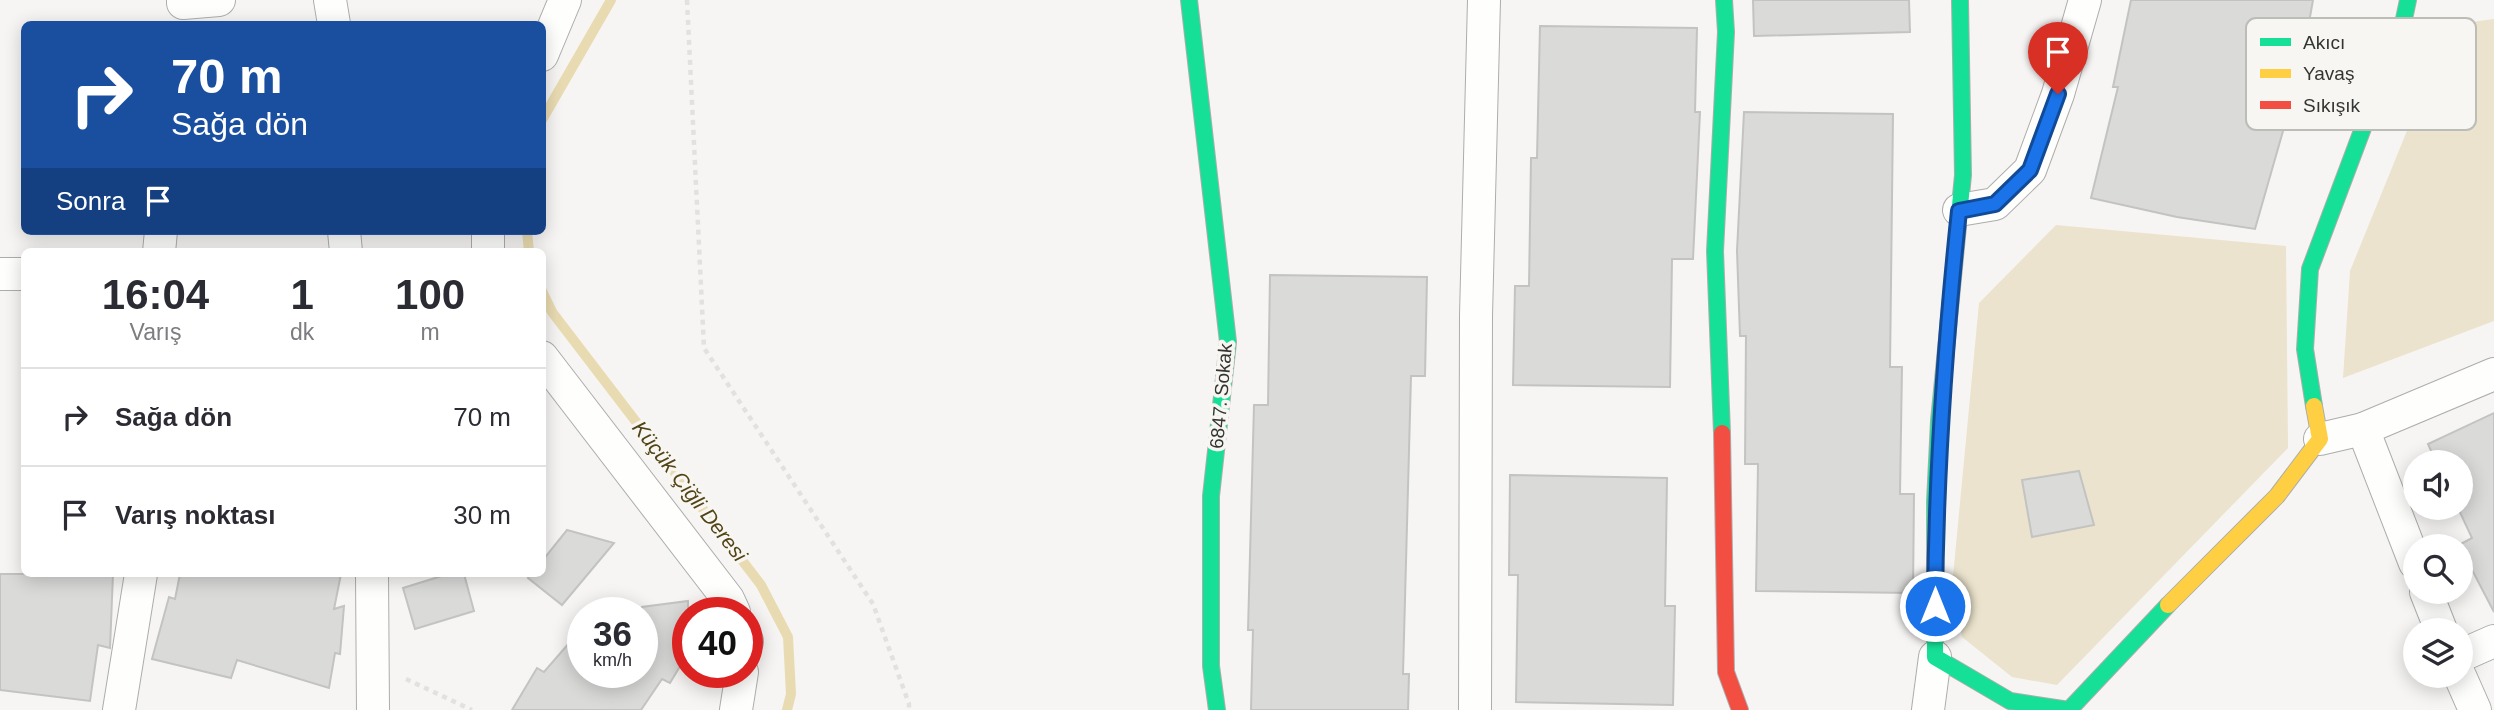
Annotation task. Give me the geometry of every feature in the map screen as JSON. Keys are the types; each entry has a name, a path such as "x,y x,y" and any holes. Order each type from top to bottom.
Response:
{"street":[{"path":"182,9 219,0"},
{"path":"330,0 334,21"},
{"path":"546,45 565,0"},
{"name":"6847. Sokak","path":"1189,0 1228,342 1211,496 1211,666 1217,710"},
{"path":"1475,710 1476,316 1484,0"},
{"path":"1718,710 1726,672 1724,480 1715,251 1726,32 1724,0"},
{"path":"1928,710 1935,657 1935,502 1939,421 1963,175 1960,0"},
{"path":"1959,211 1995,204 2030,170 2058,94 2085,0"},
{"path":"2404,18 2408,0"},
{"path":"2320,439 2305,349 2310,269 2362,130"},
{"path":"0,275 21,274"},
{"path":"546,362 726,597"},
{"path":"1935,657 2010,701 2068,710 2128,645 2277,496 2320,439 2363,429 2494,374"},
{"path":"2363,429 2404,534"},
{"path":"119,710 141,577"},
{"path":"372,577 373,710"},
{"path":"2473,650 2494,641"},
{"path":"1726,672 1740,710"},
{"path":"736,710 739,688"},
{"path":"2465,688 2475,710"}],"path":[{"path":"687,0 704,348 873,604 909,710"},
{"path":"373,663 472,710"}],"shaded area":[{"path":"2494,19 2494,321 2343,378 2350,271 2407,130 2476,130 2476,21"},
{"path":"2056,225 2286,246 2288,448 2057,685 2012,677 1962,637 1952,587 1979,303"}],"building":[{"path":"1753,0 1909,0 1910,32 1754,36"},
{"path":"2131,0 2313,0 2310,18 2246,18 2246,130 2283,130 2255,229 2177,217 2091,198 2118,87 2113,87"},
{"path":"1540,26 1697,28 1695,112 1700,112 1693,259 1672,259 1670,387 1513,385 1515,286 1529,286 1531,158 1537,158"},
{"path":"1744,112 1893,114 1890,367 1902,367 1900,494 1914,494 1913,593 1756,591 1758,464 1745,464 1746,336 1740,336 1737,251"},
{"path":"1270,275 1427,277 1425,376 1411,376 1403,674 1409,674 1408,710 1251,710 1253,630 1248,630 1254,405 1268,405"},
{"path":"2494,413 2494,612 2473,572 2473,534 2470,534 2464,520 2473,520 2473,450 2431,450 2428,444"},
{"path":"2079,471 2094,525 2032,537 2022,480"},
{"path":"1510,475 1667,478 1665,606 1675,606 1673,705 1516,702 1518,575 1509,575"},
{"path":"567,530 614,543 562,605 528,578 546,577 546,556"},
{"path":"0,574 21,574 21,577 113,577 110,648 98,645 90,701 0,690"},
{"path":"179,577 340,577 334,609 344,606 340,654 335,653 329,688 237,660 231,678 152,659 169,597 175,599"},
{"path":"438,577 465,577 474,611 415,629 403,588"},
{"path":"672,603 672,680 670,683 662,679 658,685 658,605"},
{"path":"567,645 567,688 656,688 641,710 512,710 537,668 544,672"}],"waterway":[{"name":"Küçük Çiğli Deresi","path":"546,113 611,0"},
{"name":"Küçük Çiğli Deresi","path":"527,235 529,248"},
{"name":"Küçük Çiğli Deresi","path":"546,299 552,312 761,585 788,637 791,694 787,710"}],"traffic: fast":[{"path":"1189,0 1228,342 1211,496 1211,666 1217,710"},
{"path":"1722,433 1715,251 1726,32 1724,0"},
{"path":"1960,0 1963,175 1939,421 1935,502 1935,657 2010,701 2069,710 2168,605"},
{"path":"2404,18 2408,0"},
{"path":"2314,406 2305,349 2310,269 2362,130"}],"traffic: slow":[{"path":"2168,605 2277,496 2320,439 2314,406"}],"traffic: jam":[{"path":"1722,433 1726,672 1740,710"}],"route":[{"path":"1935,606 1935,502 1939,421 1959,211 1995,204 2030,170 2058,94"}]}
